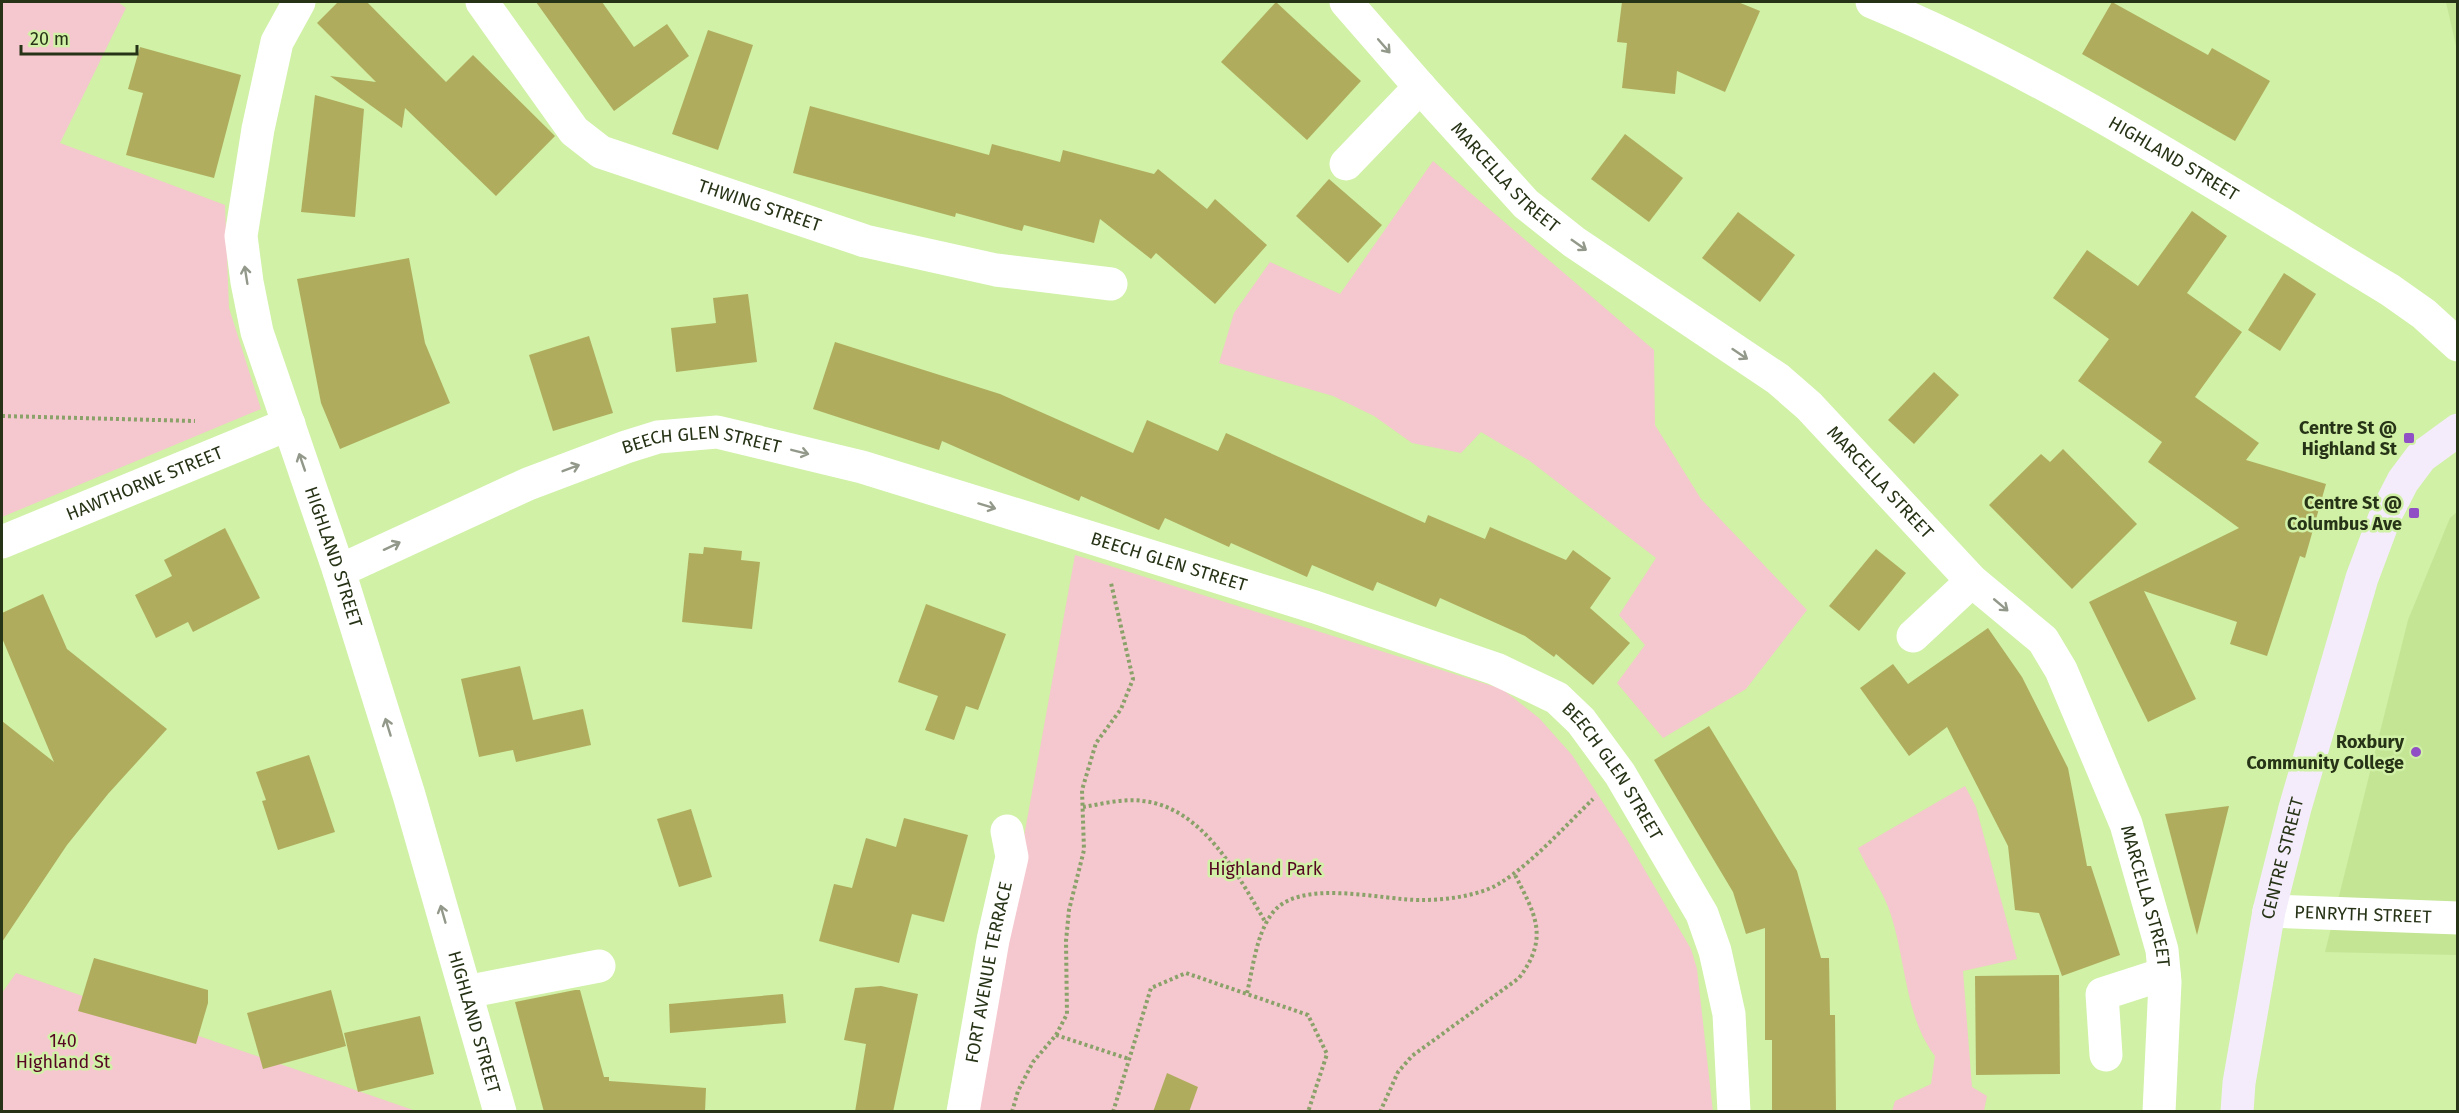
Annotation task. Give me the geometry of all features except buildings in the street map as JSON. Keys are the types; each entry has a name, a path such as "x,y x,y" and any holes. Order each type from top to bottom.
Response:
{"main road":[{"name":"CENTRE STREET","path":"2237,1112 2239,1083 2269,910 2295,807 2362,578 2386,514 2403,481 2421,457 2457,430"}],"street":[{"name":"HIGHLAND STREET","path":"299,2 277,42 258,129 240,236 257,332 339,571 409,795 500,1112"},
{"name":"THWING STREET","path":"482,2 574,131 601,152 865,241 996,270 1111,284"},
{"name":"MARCELLA STREET","path":"1346,2 1526,204 1545,221 1778,379 1809,406 1972,581 2043,640 2061,669 2126,824 2162,950 2164,974 2158,1112"},
{"name":"HIGHLAND STREET","path":"1872,2 2001,61 2154,147 2390,290 2424,314 2457,345"},
{"path":"1346,164 1420,87"},
{"name":"HAWTHORNE STREET","path":"2,542 288,424"},
{"name":"BEECH GLEN STREET","path":"339,571 528,484 626,447 658,437 717,432 861,467 1315,607 1496,669 1557,698 1581,721 1620,774 1702,914 1729,1014 1734,1112"},
{"path":"1913,636 1972,581"},
{"name":"FORT AVENUE TERRACE","path":"963,1112 993,940 1011,857 1007,831"},
{"name":"PENRYTH STREET","path":"2269,910 2457,918"},
{"path":"466,992 599,966"},
{"path":"2106,1055 2102,994 2164,974"}],"path":[{"path":"2,416 205,421"},
{"path":"1012,1112 1018,1091 1033,1062 1056,1035 1067,1014 1066,941 1069,910 1084,850 1082,790 1096,743 1121,709 1133,680 1102,541"},
{"path":"1247,993 1266,924 1271,914 1287,900 1306,894 1422,900 1456,898 1487,889 1514,873 1620,774"},
{"path":"1083,807 1143,801 1173,809 1200,829 1228,862 1266,924"},
{"path":"1380,1112 1398,1072 1412,1056 1519,978 1531,962 1538,929 1534,912 1514,873"},
{"path":"1113,1112 1151,988 1186,973 1308,1015 1327,1054 1308,1112"},
{"path":"1056,1035 1129,1059"}],"shaded area":[{"path":"2446,2 2457,2 2457,50"},
{"name":"Roxbury Community College","path":"2457,512 2457,955 2325,952 2408,620 2450,518"}],"green space":[{"path":"2,2 118,2 126,8 60,143 225,205 229,308 261,409 2,517"},
{"path":"1433,161 1654,350 1655,425 1701,499 1807,610 1746,689 1663,738 1617,683 1645,645 1619,615 1656,558 1530,461 1481,432 1461,453 1412,443 1374,416 1333,396 1219,363 1234,313 1270,262 1340,294"},
{"name":"Highland Park","path":"1075,555 1502,689 1539,718 1572,755 1626,838 1691,949 1697,969 1713,1112 974,1112"},
{"path":"1965,786 1976,807 2017,959 1963,971 1972,1087 1987,1096 1984,1111 1892,1111 1895,1101 1931,1084 1935,1056 1925,1041 1912,1006 1888,906 1858,848"},
{"name":"140 Highland St","path":"16,973 416,1111 2,1112 2,993"}],"place":[{"name":"Centre St @ Highland St","path":"2409,438"},
{"name":"Centre St @ Columbus Ave","path":"2414,513"},
{"name":"Roxbury Community College","path":"2416,752"}]}
